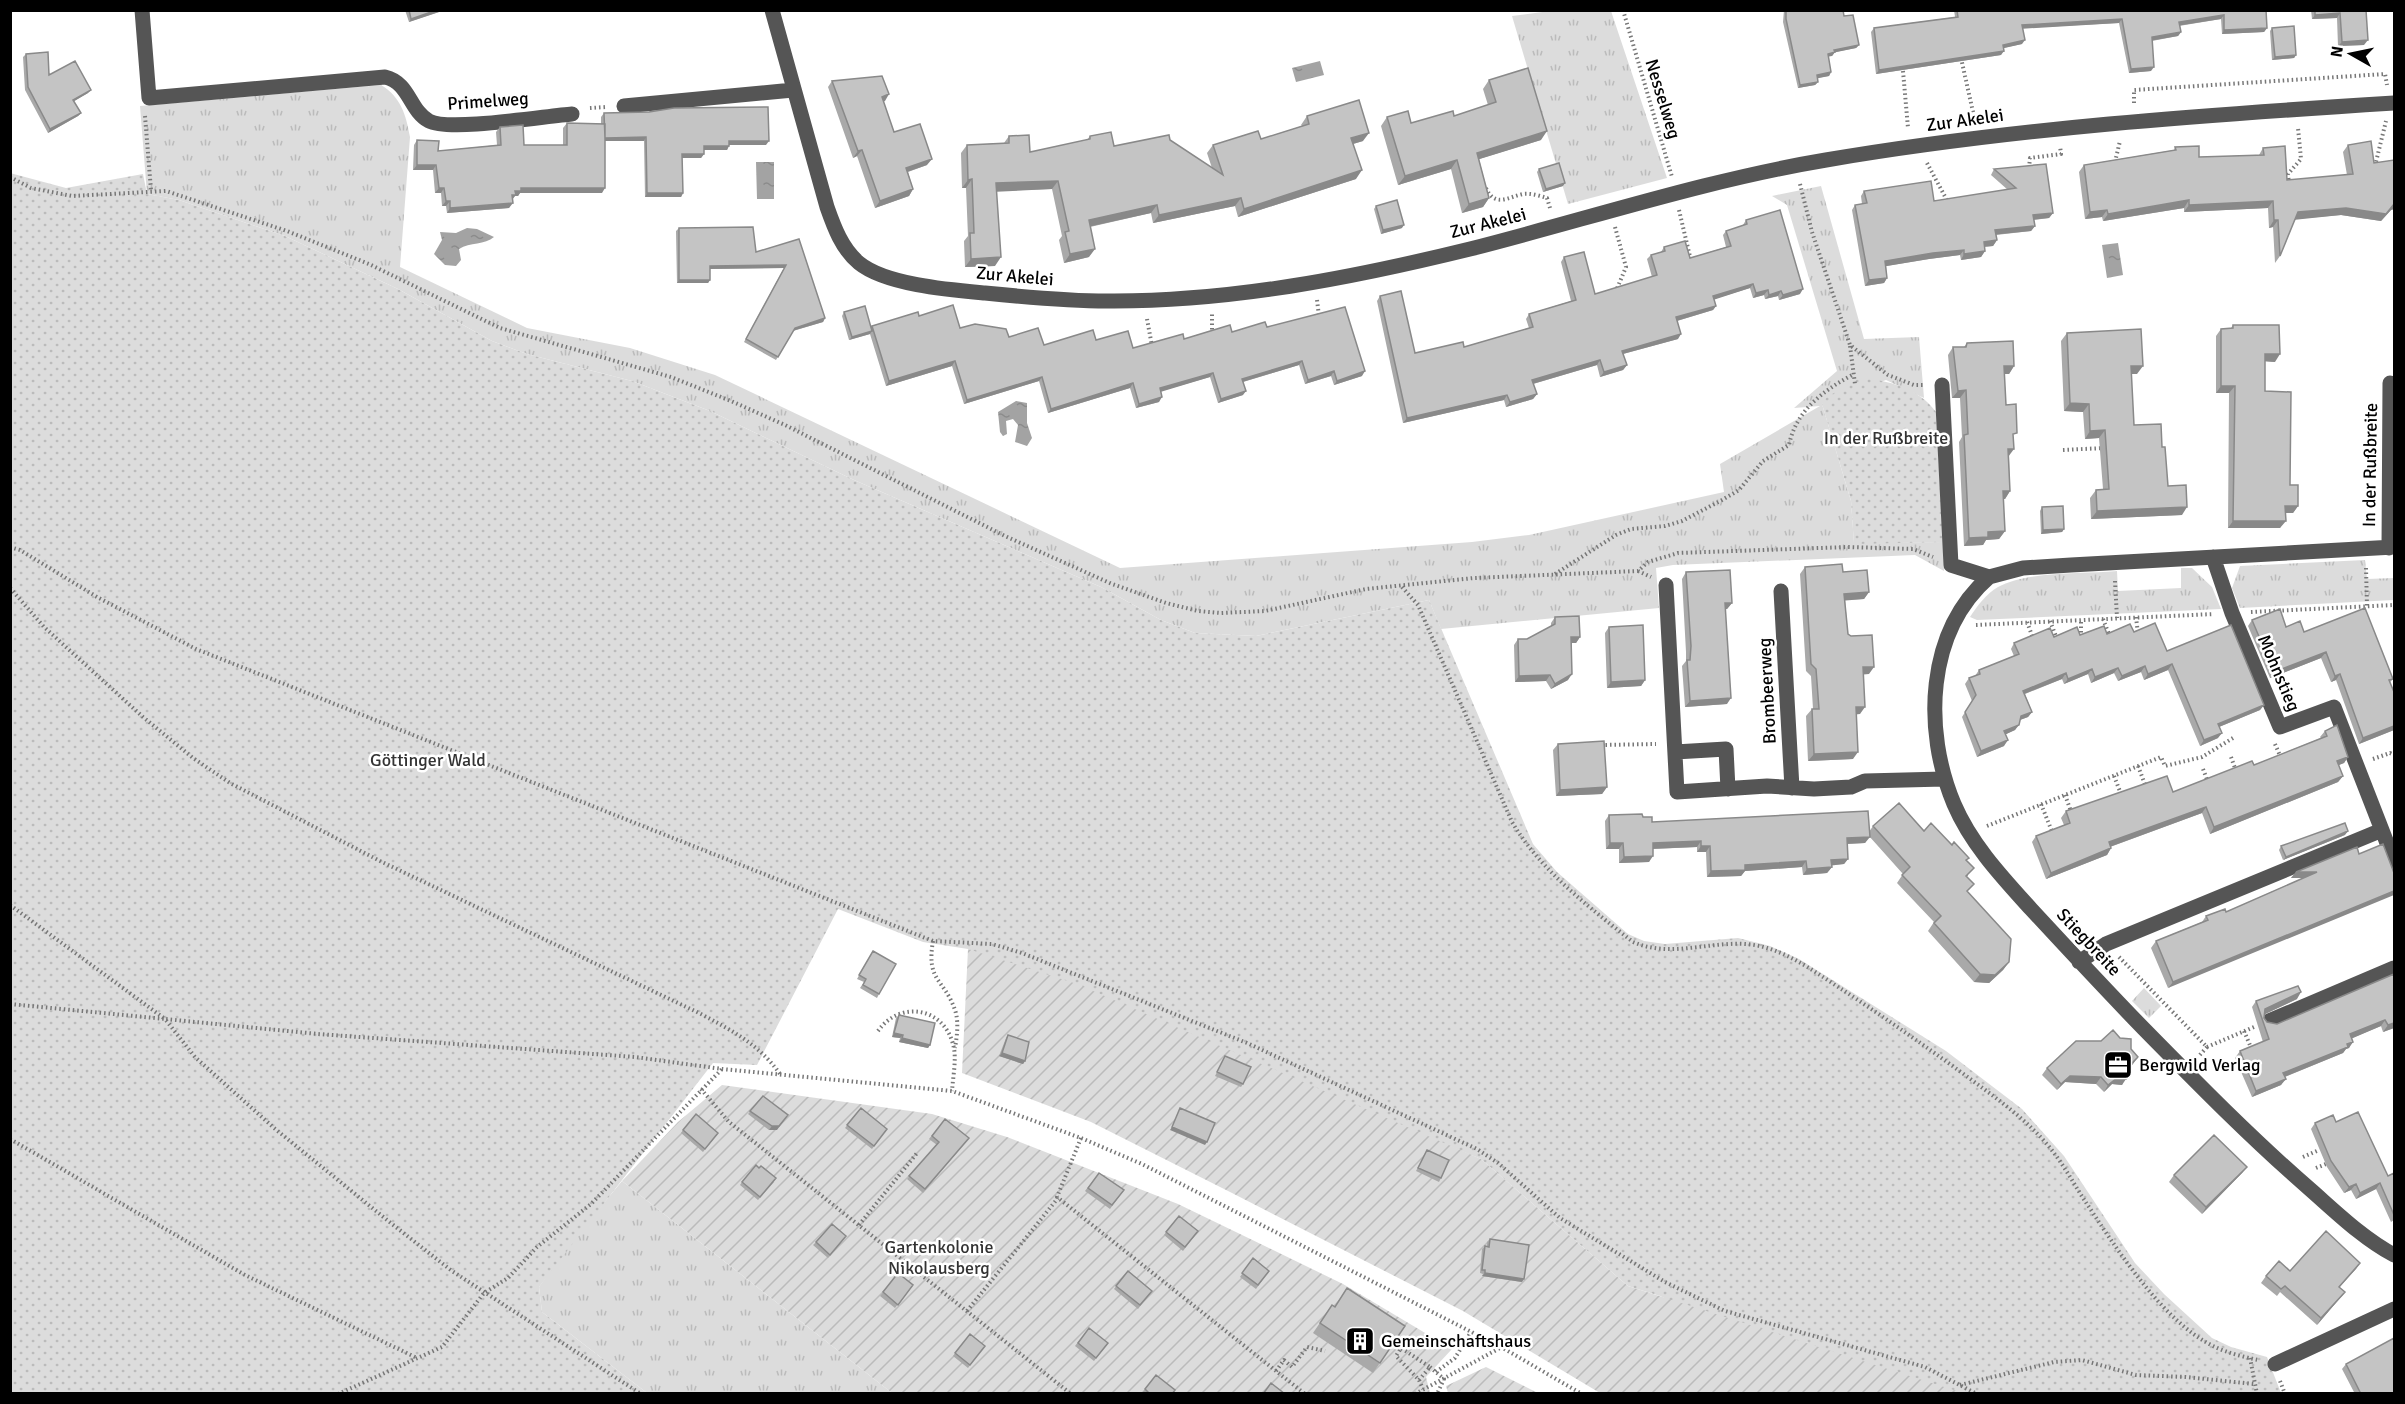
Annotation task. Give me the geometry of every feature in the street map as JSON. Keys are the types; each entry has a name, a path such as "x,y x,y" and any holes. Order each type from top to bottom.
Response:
{"street":[{"path":"142,10 149,98"},
{"name":"Zur Akelei","path":"772,10 836,232 848,252 860,265 879,275 971,292 1043,299 1147,300 1237,293 1340,278 1794,165 1979,136 2393,103"},
{"name":"Primelweg","path":"149,98 385,77 399,83 417,111 437,124 572,114"},
{"path":"624,106 794,90"},
{"name":"In der Rußbreite","path":"1989,577 2023,568 2391,548 2390,383"},
{"path":"1942,385 1951,565 1989,577"},
{"name":"Mohnstieg","path":"2213,557 2232,613 2280,727 2334,707 2394,861"},
{"name":"Stiegbreite","path":"1989,577 1962,606 1952,626 1942,650 1934,703 1944,779 1969,833 2007,882 2079,962 2185,1071 2270,1155 2353,1227 2394,1255"},
{"path":"1666,585 1677,792 1851,787 1865,781 1944,779"},
{"name":"Brombeerweg","path":"1781,591 1791,788"},
{"path":"1675,750 1726,749 1728,789"},
{"path":"2079,962 2106,944 2382,830"},
{"path":"2269,1021 2394,968"},
{"path":"2275,1364 2394,1309"}],"path":[{"name":"Nesselweg","path":"1623,10 1677,195 1680,225 1692,266"},
{"path":"1960,55 1979,136"},
{"path":"1903,71 1917,146 1949,204"},
{"path":"2134,122 2134,90 2385,74 2393,103 2374,169"},
{"path":"149,98 145,117 151,190"},
{"path":"572,114 582,109 624,106"},
{"path":"2289,186 2288,174 2301,159 2296,109"},
{"path":"1794,165 1812,231 1850,345 1855,384"},
{"path":"10,177 31,188 72,196 151,190 188,196 287,231 369,264 500,328 671,377 731,401 796,430 1005,536 1112,584 1166,603 1198,611 1240,613 1304,604 1366,590 1474,578 1638,571 1648,562 1677,553 1848,547 1913,549 1951,565"},
{"path":"1484,180 1489,194 1499,200 1526,194 1547,198 1555,226"},
{"path":"1611,212 1626,267 1613,298"},
{"path":"1147,300 1148,333 1152,346"},
{"path":"1850,345 1888,375 1914,385 1942,385"},
{"path":"1554,575 1616,535 1631,529 1665,526 1682,521 1739,490 1763,461 1789,445 1792,431 1810,404 1825,391 1854,374"},
{"path":"2063,450 2109,448"},
{"path":"10,547 20,550 97,597 196,649 933,940 992,944 1022,953 1150,1002 1247,1043 1477,1149 1498,1163 1560,1218 1665,1282 1725,1311 1924,1367 1977,1394"},
{"path":"2365,549 2367,606"},
{"path":"2115,562 2117,618"},
{"path":"1402,587 1418,605 1512,822 1527,847 1553,874 1633,942 1644,947 1664,948 1736,942 1769,948 1804,965 1910,1033 2016,1112 2044,1141 2062,1162 2115,1245 2170,1312 2191,1332 2215,1346 2275,1364 2285,1394"},
{"path":"10,588 44,627 143,717 193,758 230,783 381,861 709,1018 746,1038 768,1057 781,1074"},
{"path":"1952,626 2394,605"},
{"path":"2136,617 2138,634"},
{"path":"2103,619 2110,637"},
{"path":"2081,620 2082,639"},
{"path":"2050,621 2057,639"},
{"path":"2026,622 2034,639"},
{"path":"1969,833 2161,757 2165,766 2202,757 2233,738"},
{"path":"2274,740 2281,758"},
{"path":"1589,746 1648,743 1675,750"},
{"path":"2231,758 2237,771"},
{"path":"2138,766 2147,788"},
{"path":"2203,769 2208,783"},
{"path":"2114,776 2122,796"},
{"path":"2065,795 2072,813"},
{"path":"2042,804 2053,834"},
{"path":"10,905 165,1019 195,1057 274,1128 452,1271 641,1394"},
{"path":"933,940 930,966 955,1008 957,1017 952,1091"},
{"path":"2106,944 2207,1047"},
{"path":"10,1004 318,1034 635,1057 722,1069 952,1091 1081,1138 1153,1169 1501,1347 1582,1394"},
{"path":"878,1031 892,1016 919,1011 928,1014 943,1027 950,1035 955,1052"},
{"path":"2185,1071 2207,1047 2269,1021"},
{"path":"2244,1031 2252,1051"},
{"path":"338,1394 442,1347 484,1293 508,1278 537,1247 591,1204 722,1069"},
{"path":"701,1089 729,1122 1071,1394"},
{"path":"967,1311 1058,1198 1081,1138"},
{"path":"10,1139 243,1274 417,1358"},
{"path":"859,1226 917,1153"},
{"path":"1058,1198 1305,1394"},
{"path":"1436,1372 1455,1358 1471,1332"},
{"path":"1276,1371 1284,1360 1292,1367 1307,1347 1325,1351"},
{"path":"1415,1394 1501,1347"},
{"path":"1423,1389 1419,1380 1396,1356 1401,1348 1444,1379"},
{"path":"2250,1358 2257,1394"},
{"path":"1960,1385 2054,1362 2082,1360 2136,1375 2254,1384"},
{"path":"1419,1380 1430,1367"},
{"path":"1437,1394 1444,1379"}],"green space":[{"path":"1557,10 1611,11 1667,178 1568,204 1512,16"},
{"path":"381,85 402,107 410,137 400,267 527,328 630,348 715,375 1120,568 1472,542 1529,535 1724,492 1720,464 1820,406 1794,408 1837,371 1787,205 1772,196 1821,186 1864,339 1919,337 1924,398 1886,380 1822,404 1851,501 1854,543 1943,542 1944,571 1915,555 1673,565 1656,568 1659,608 1441,629 1429,600 1256,636 1195,633 1161,620 1101,587 854,480 710,411 632,381 527,354 492,341 398,289 285,236 179,200 147,194 140,106"},
{"name":"Göttinger Wald","path":"10,173 66,188 143,174 147,194 179,200 285,236 398,289 492,341 527,354 632,381 710,411 854,480 1101,587 1161,620 1195,633 1256,636 1429,600 1533,844 1557,872 1628,934 1644,941 1665,944 1738,938 1770,946 1799,959 1946,1051 2022,1109 2064,1156 2135,1263 2164,1294 2212,1338 2231,1347 2267,1357 2281,1393 1861,1393 1660,1296 1628,1286 1481,1159 968,949 923,942 838,909 757,1065 713,1063 539,1287 542,1312 647,1393 11,1393"},
{"name":"In der Rußbreite","path":"1860,378 1891,383 1912,391 1936,412 1943,542 1854,544 1851,501 1822,404 1827,397"},
{"path":"2365,560 2367,579 2394,578 2394,600 2240,608 2232,588 2240,566"},
{"path":"2181,568 2192,568 2212,587 2221,609 1977,620 1970,617 1982,600 1998,587 2024,578 2117,571 2118,591 2181,588"},
{"path":"968,949 1077,984 1481,1159 1628,1286 1963,1393 1600,1393 1463,1311 1091,1122 962,1073"},
{"path":"2144,988 2161,1006 2149,1018 2132,1001"},
{"name":"Gartenkolonie Nikolausberg","path":"722,1085 932,1114 1007,1137 1178,1204 1343,1284 1452,1349 1426,1377 1430,1393 892,1393 622,1181 678,1122"},
{"path":"622,1181 892,1393 647,1393 542,1312 539,1287 565,1250"},
{"path":"1486,1367 1538,1393 1448,1393 1446,1386"}],"water":[{"path":"1320,61 1324,75 1296,82 1292,68"},
{"path":"756,162 774,162 774,199 757,199"},
{"path":"467,228 477,229 494,237 459,249 461,260 456,266 445,265 434,254 442,240 440,232 456,233"},
{"path":"2118,243 2123,275 2107,278 2102,245"},
{"path":"1016,401 1027,403 1027,423 1032,438 1027,446 1015,442 1018,425 1013,419 1006,421 1007,434 1003,436 1000,432 998,412"}],"building":[{"path":"409,10 437,10 411,19"},
{"path":"1786,10 1843,10 1844,16 1853,15 1859,45 1834,50 1835,52 1828,54 1831,72 1817,75 1818,82 1800,85"},
{"path":"1957,10 2266,10 2267,28 2224,30 2224,15 2179,22 2181,32 2152,37 2154,67 2131,69 2122,19 2022,25 2025,40 2003,45 2004,51 1879,70 1874,28 1958,17"},
{"path":"2315,10 2366,10 2368,40 2342,42 2340,13 2315,15"},
{"path":"2294,26 2296,55 2275,57 2272,28"},
{"path":"48,52 49,75 75,61 91,90 73,100 81,113 50,129 28,87 26,54"},
{"path":"1528,68 1547,131 1477,153 1489,198 1469,204 1457,160 1405,176 1387,117 1408,111 1411,123 1453,111 1454,116 1496,102 1489,80"},
{"path":"882,76 889,94 882,97 894,132 920,124 932,159 906,168 913,189 880,201 862,150 858,151 832,81"},
{"path":"1359,100 1369,133 1351,138 1362,170 1244,209 1241,198 1159,215 1157,205 1089,220 1095,249 1070,254 1065,232 1069,231 1058,181 996,183 1001,257 971,259 970,233 974,233 972,179 968,180 967,145 1009,143 1009,136 1029,135 1030,152 1111,132 1114,146 1169,135 1170,140 1223,175 1213,145 1258,131 1261,139 1309,124 1307,116"},
{"path":"768,107 769,141 729,141 729,146 704,146 704,154 682,154 683,193 647,193 646,137 605,138 604,113 649,112 674,108"},
{"path":"567,123 605,124 605,188 521,188 521,191 515,191 516,195 512,195 513,203 450,208 450,201 446,201 444,188 439,188 436,165 417,165 417,140 439,141 438,151 501,145 500,127 523,125 524,145 567,145"},
{"path":"2371,141 2374,163 2394,160 2394,204 2386,214 2346,208 2298,212 2280,256 2278,220 2274,220 2273,201 2189,205 2189,200 2108,214 2107,210 2090,212 2084,165 2176,150 2175,147 2199,146 2199,157 2264,155 2263,148 2285,146 2287,180 2353,174 2348,145"},
{"path":"1559,163 1565,183 1546,189 1539,169"},
{"path":"2046,164 2053,213 2033,215 2035,226 1995,230 1997,240 1984,242 1985,251 1964,254 1964,250 1933,253 1885,261 1887,278 1869,280 1855,205 1867,203 1864,191 1931,181 1934,201 2016,188 1994,169"},
{"path":"1397,200 1404,225 1383,230 1376,206"},
{"path":"1780,210 1803,289 1783,295 1781,291 1769,295 1768,290 1756,293 1753,284 1713,296 1716,306 1676,317 1681,334 1622,351 1627,365 1604,372 1600,360 1532,380 1537,394 1510,402 1507,395 1407,418 1380,296 1401,291 1415,353 1463,342 1464,347 1533,327 1529,314 1576,300 1564,257 1584,252 1595,294 1657,275 1651,255 1665,251 1664,247 1685,241 1690,258 1731,246 1726,231 1747,224 1746,220"},
{"path":"753,227 756,252 799,239 825,318 795,328 778,357 746,339 786,265 710,266 710,280 679,280 679,228"},
{"path":"953,305 960,328 975,324 1006,329 1009,337 1038,328 1044,345 1093,330 1096,340 1128,331 1133,348 1183,334 1184,339 1230,325 1232,332 1265,322 1267,327 1345,307 1365,371 1337,381 1334,371 1308,380 1302,361 1242,379 1246,391 1221,399 1213,373 1160,388 1162,397 1139,404 1133,383 1051,409 1042,377 967,400 955,361 889,381 872,326 918,312 919,316"},
{"path":"865,306 872,331 852,337 844,312"},
{"path":"2233,325 2279,325 2280,354 2265,354 2265,391 2291,392 2290,485 2298,485 2298,506 2285,506 2286,521 2233,521 2235,386 2221,386 2221,329 2233,328"},
{"path":"2141,329 2143,366 2131,366 2134,425 2161,424 2168,486 2186,485 2187,507 2097,511 2096,490 2109,489 2105,430 2090,431 2089,404 2070,403 2067,333"},
{"path":"2013,341 2014,366 2004,366 2006,405 2016,404 2017,433 2013,434 2014,449 2008,449 2010,491 2003,491 2005,531 1988,532 1988,537 1969,538 1964,435 1968,434 1966,390 1958,391 1953,347 1966,347 1967,343"},
{"path":"2063,506 2064,529 2043,530 2042,507"},
{"path":"1842,564 1843,572 1867,570 1869,592 1844,594 1848,634 1851,636 1872,635 1874,667 1863,667 1865,707 1856,707 1858,752 1814,754 1812,709 1819,709 1816,669 1811,664 1805,567"},
{"path":"1730,570 1732,603 1725,603 1731,698 1690,701 1687,660 1690,660 1691,646 1686,572"},
{"path":"2365,608 2393,679 2389,680 2394,692 2394,726 2363,738 2340,674 2335,676 2326,652 2274,672 2252,620 2280,609 2286,627 2300,621 2304,632"},
{"path":"1579,616 1580,637 1571,637 1572,674 1555,684 1550,675 1519,676 1518,639 1527,639 1555,624 1555,617"},
{"path":"2155,623 2167,651 2231,625 2264,705 2218,724 2222,733 2204,740 2172,664 2148,674 2145,666 2122,676 2118,668 2095,677 2092,669 2068,679 2066,673 2023,691 2032,712 2021,716 2019,725 2004,731 2008,740 1981,751 1965,712 1976,695 1969,678 1980,674 1979,670 2019,654 2014,643 2050,628 2054,637 2077,627 2080,635 2104,626 2107,634 2130,624 2134,632"},
{"path":"1643,625 1645,680 1611,682 1609,627"},
{"path":"2337,725 2348,757 2337,761 2343,776 2214,827 2206,807 2109,842 2111,848 2051,873 2036,836 2070,823 2066,811 2167,776 2173,792 2252,761 2254,765 2327,736 2325,731"},
{"path":"1604,741 1607,787 1560,790 1558,744"},
{"path":"1899,803 1924,831 1931,823 1952,845 1954,842 1969,858 1966,860 1974,868 1966,876 1974,884 1967,891 2011,939 2009,962 1995,975 1980,974 1934,923 1941,916 1902,875 1910,867 1873,826"},
{"path":"1868,811 1870,837 1847,838 1848,859 1831,860 1832,867 1807,869 1806,861 1745,865 1745,870 1711,871 1710,846 1701,846 1701,841 1653,843 1653,856 1624,857 1623,843 1610,843 1609,815 1642,814 1643,817 1652,817 1652,822"},
{"path":"2345,823 2348,831 2286,857 2281,846"},
{"path":"2383,844 2394,873 2394,891 2173,982 2156,941 2208,920 2206,916 2225,909 2226,912 2317,872 2296,872 2357,847 2359,854"},
{"path":"873,951 896,964 879,994 863,985 866,979 859,975"},
{"path":"2394,974 2394,1023 2388,1025 2385,1020 2350,1034 2353,1042 2347,1044 2348,1047 2283,1073 2286,1079 2256,1091 2240,1051 2269,1039 2256,1001 2298,986 2301,992 2265,1009 2264,1018 2267,1022 2277,1024"},
{"path":"899,1015 935,1023 930,1045 902,1038 903,1035 894,1033"},
{"path":"2113,1030 2120,1038 2131,1039 2131,1049 2138,1057 2127,1068 2126,1079 2117,1078 2108,1085 2101,1077 2070,1076 2061,1084 2047,1068 2076,1041 2101,1041"},
{"path":"1008,1035 1029,1042 1025,1061 1002,1053"},
{"path":"1225,1056 1251,1067 1243,1084 1217,1072"},
{"path":"763,1096 788,1115 779,1126 772,1126 750,1111"},
{"path":"861,1108 887,1129 874,1146 847,1125"},
{"path":"1180,1108 1215,1123 1207,1142 1172,1127"},
{"path":"2358,1112 2388,1176 2394,1173 2394,1215 2380,1183 2360,1193 2356,1184 2349,1187 2331,1161 2315,1123 2333,1115 2336,1122"},
{"path":"696,1114 718,1133 705,1149 683,1130"},
{"path":"945,1119 969,1138 925,1189 909,1176 939,1142 932,1136"},
{"path":"2214,1135 2247,1167 2206,1207 2174,1175"},
{"path":"1427,1150 1449,1160 1441,1178 1418,1168"},
{"path":"756,1165 759,1168 761,1166 776,1178 760,1197 742,1182"},
{"path":"1099,1173 1124,1190 1112,1205 1088,1188"},
{"path":"1179,1216 1198,1231 1185,1247 1166,1232"},
{"path":"832,1224 846,1236 830,1255 816,1242"},
{"path":"2326,1231 2360,1263 2339,1287 2345,1292 2321,1318 2285,1286 2281,1289 2266,1276 2279,1261 2290,1271"},
{"path":"1490,1239 1529,1245 1524,1279 1485,1273 1485,1270 1482,1270 1485,1246 1489,1247"},
{"path":"1253,1258 1269,1271 1258,1285 1242,1273"},
{"path":"1128,1271 1152,1291 1140,1305 1116,1286"},
{"path":"898,1273 913,1285 898,1305 883,1292"},
{"name":"Gemeinschaftshaus","path":"1347,1288 1405,1326 1380,1363 1320,1323 1332,1305 1335,1307"},
{"path":"1089,1328 1108,1343 1096,1358 1078,1343"},
{"path":"970,1334 985,1346 970,1365 955,1353"},
{"path":"2394,1338 2394,1394 2361,1394 2346,1364"},
{"path":"1156,1375 1175,1390 1172,1394 1150,1394 1145,1389"},
{"path":"1271,1383 1285,1394 1263,1394"}],"place":[{"name":"Bergwild Verlag","path":"2118,1065"},
{"name":"Gemeinschaftshaus","path":"1360,1341"}]}
